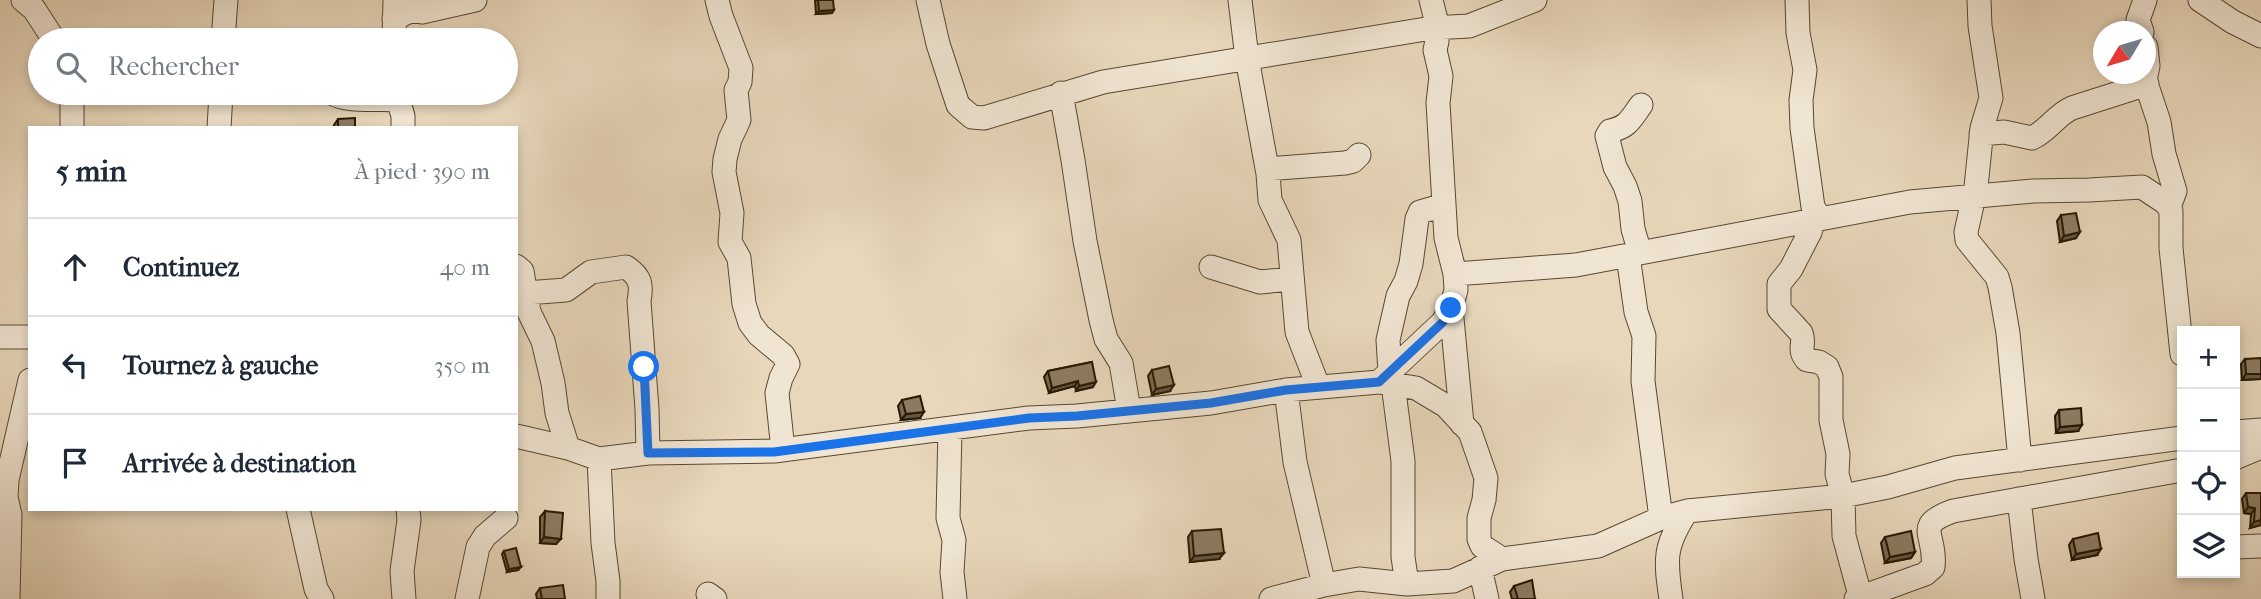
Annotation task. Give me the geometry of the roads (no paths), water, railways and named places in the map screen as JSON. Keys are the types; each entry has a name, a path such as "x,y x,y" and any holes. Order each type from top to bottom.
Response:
{"street":[{"path":"23,0 34,9 46,28"},
{"path":"224,28 226,0"},
{"path":"395,20 412,10 422,12 475,0"},
{"path":"717,0 741,68 740,82 736,90 739,120 730,139 724,172 732,213 730,242 739,258 744,304 750,323 759,335 783,355 788,364 777,394 783,450"},
{"path":"928,0 938,44 958,105 972,117 984,118 1103,82 1469,26 1535,0"},
{"path":"1240,0 1270,200 1289,240 1297,332 1318,386"},
{"path":"1387,379 1443,322 1451,308 1456,290 1446,238 1438,103 1441,76 1435,50 1438,31 1432,0"},
{"path":"1797,0 1798,33 1805,70 1801,100 1802,128 1812,216 1810,232 1791,269 1779,284 1779,309 1801,333 1801,352 1807,360 1827,367 1831,377 1831,420 1838,454 1836,474 1843,496 1844,536 1859,598 1925,574 1933,567 1934,555 1929,529 1936,517 1953,511 2177,471"},
{"path":"1979,0 1980,26 1991,98 1981,134 1974,196 1966,232 1968,240 1997,277 2000,287 2008,333 2020,460"},
{"path":"2138,21 2145,0"},
{"path":"2200,0 2233,22 2261,36"},
{"path":"1981,134 2004,132 2032,138 2053,125 2061,114 2072,108 2147,85 2159,122 2164,155 2175,191 2169,207"},
{"path":"1061,93 1094,287 1106,339 1121,363 1129,410"},
{"path":"72,105 72,126"},
{"path":"219,126 220,105"},
{"path":"372,105 402,113"},
{"path":"1641,105 1627,124 1609,131 1607,136 1615,167 1626,186 1630,201 1636,312 1644,336 1643,381 1661,518"},
{"path":"1978,158 2015,135"},
{"path":"1267,169 1345,163 1353,161 1359,155"},
{"path":"1454,274 1576,265 1755,232 1812,216 1910,202 2032,191 2142,187 2169,207 2171,212 2171,248 2179,326"},
{"path":"1407,584 1404,557 1403,461 1387,379 1388,340 1398,296 1411,264 1417,219 1420,212 1444,205"},
{"path":"527,293 566,289 591,272 626,267 639,278 642,286 639,301 648,409 648,453"},
{"path":"1210,267 1260,282 1292,279"},
{"path":"518,268 522,271 529,312 543,341 557,413 568,448"},
{"path":"1451,308 1462,425"},
{"path":"0,337 28,337"},
{"path":"518,436 599,458 648,453 783,450 1029,418 1211,403 1286,390 1387,379 1416,388 1446,406 1470,432 1486,478 1485,500 1479,518 1479,539 1482,546 1502,559"},
{"path":"8,599 10,515 6,497 7,480 28,389"},
{"path":"1286,390 1295,462 1324,585"},
{"path":"950,429 948,518 954,540 952,572 955,599"},
{"path":"2240,432 2261,430"},
{"path":"1270,599 1359,579 1407,584 1453,581 1502,559 1598,546 1661,518 1687,512 1843,496 1888,488 1955,468 2177,440"},
{"path":"2240,456 2261,447"},
{"path":"599,458 608,599"},
{"path":"2020,499 2033,599"},
{"path":"298,511 316,589 322,599"},
{"path":"404,599 402,571 408,511"},
{"path":"1671,599 1667,571 1668,547 1673,533 1687,512"},
{"path":"467,599 478,547 485,536 506,518"},
{"path":"2240,547 2261,546"},
{"path":"1480,568 1487,599"}]}
